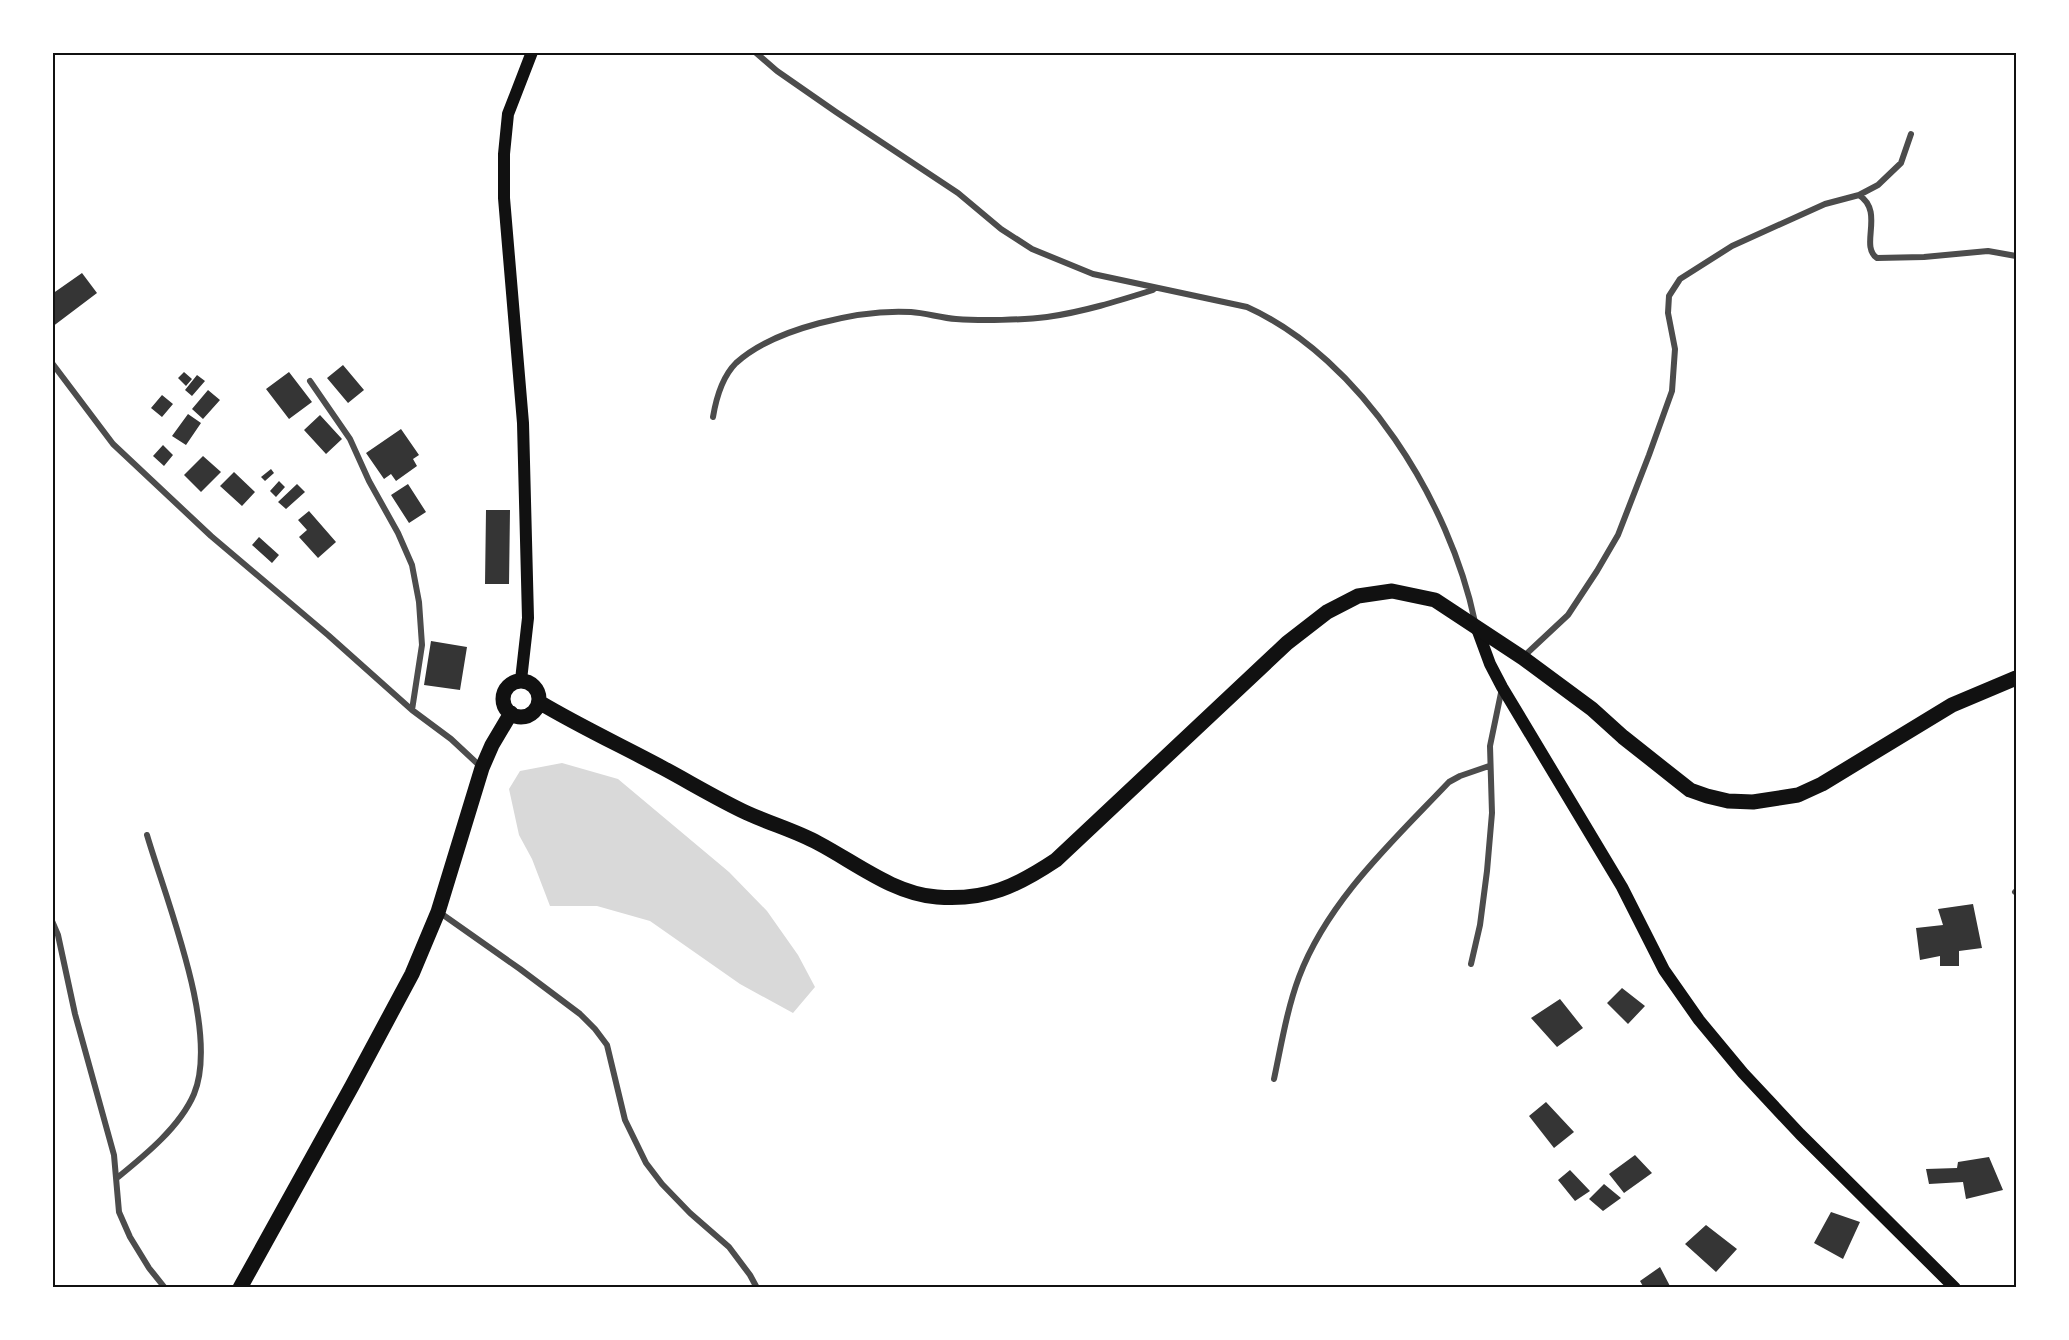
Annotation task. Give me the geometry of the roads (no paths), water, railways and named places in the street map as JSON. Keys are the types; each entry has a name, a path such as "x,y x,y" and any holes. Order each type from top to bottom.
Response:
{"highway":[{"path":"539,702 578,726 746,812 816,842 908,892 936,897 962,897 1001,891 1032,876 1056,860 1287,643 1327,612 1358,596 1392,591 1435,600 1523,658 1592,709 1623,737 1690,790 1728,801 1753,802 1798,795 1822,784 1952,705 2016,678"},
{"path":"521,680 531,683 538,691 539,702 535,711 526,716 515,716 506,710 503,701 504,690 511,683 521,680"},
{"path":"240,1287 352,1086 411,974 438,912 482,768 511,713"}],"main road":[{"path":"521,680 528,618 523,423 504,198 504,154 508,114 532,52"},
{"path":"1476,626 1490,664 1502,687 1622,887 1664,970 1699,1020 1743,1073 1800,1134 1955,1287"}],"street":[{"path":"755,52 777,71 836,112 958,193 1001,229 1032,249 1093,274 1156,289 1230,302 1261,314 1305,343 1348,381 1385,423 1425,489 1459,565 1470,597 1476,626"},
{"path":"1523,658 1568,615 1598,571 1618,535 1672,391 1675,350 1668,313 1669,296 1680,279 1732,246 1825,204 1858,195 1878,185 1901,163 1911,135"},
{"path":"1858,195 1865,199 1871,209 1870,249 1872,255 1877,258 1924,257 1988,251 2016,256"},
{"path":"713,417 718,393 735,364 769,340 812,326 860,314 911,312 958,319 1047,317 1099,307 1156,289"},
{"path":"52,363 113,444 211,536 412,710 452,739 482,768"},
{"path":"310,381 350,439 369,481 398,533 411,565 419,603 422,645 412,710"},
{"path":"1471,964 1480,925 1487,871 1492,813 1490,746 1502,687"},
{"path":"1274,1079 1299,978 1331,917 1376,860 1449,783 1460,776 1490,766"},
{"path":"117,1178 146,1154 180,1117 194,1094 201,1066 202,1041 195,1000 183,950 147,835"},
{"path":"438,912 520,969 580,1014 595,1029 607,1045 625,1120 646,1164 690,1213 729,1247 757,1287"},
{"path":"52,921 58,935 75,1014 114,1155 119,1212 130,1237 149,1268 165,1287"}]}
